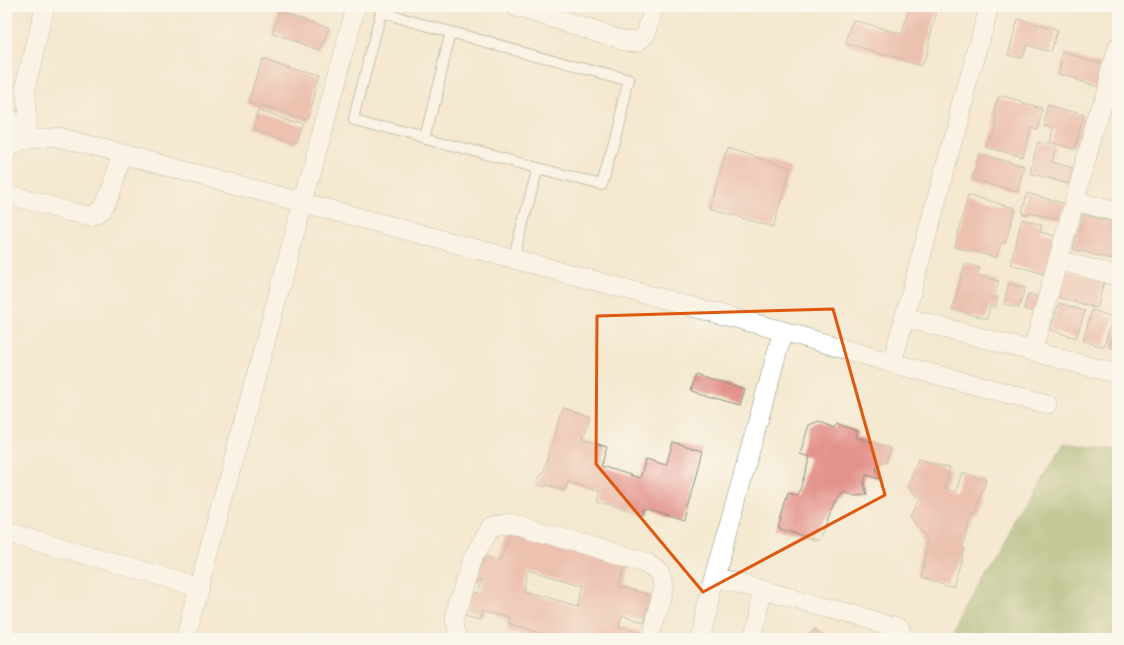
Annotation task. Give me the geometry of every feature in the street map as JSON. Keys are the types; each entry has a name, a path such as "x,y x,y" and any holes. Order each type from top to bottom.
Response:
{"street":[{"path":"30,137 25,111 25,89 45,7"},
{"path":"185,638 356,7"},
{"path":"516,7 624,40 638,41 646,34 654,7"},
{"path":"892,362 989,7"},
{"path":"1033,350 1117,48"},
{"path":"7,118 9,147 30,137 58,137 303,204 783,331 1047,404"},
{"path":"7,194 70,212 91,216 102,210 112,192 122,154"},
{"path":"1074,201 1117,212"},
{"path":"1058,260 1117,276"},
{"path":"904,316 1117,374"},
{"path":"698,638 783,331"},
{"path":"462,638 456,632 454,620 471,561 492,527 510,522 645,562 659,572 664,586 650,638"},
{"path":"7,532 199,587"},
{"path":"715,576 897,627 904,638"},
{"path":"750,638 762,590"}],"lane":[{"path":"381,12 451,32 630,81 602,186 354,119 381,12"},
{"path":"425,138 451,32"},
{"path":"512,259 538,168"}],"highlighted area":[{"path":"833,309 885,495 703,592 596,464 597,316"}],"green space":[{"path":"1064,443 1117,450 1117,638 950,638"}],"building":[{"path":"909,7 938,7 922,66 846,44 853,20 902,34"},
{"path":"279,12 329,28 321,50 272,34"},
{"path":"1018,19 1057,30 1051,52 1026,45 1022,58 1008,54"},
{"path":"1064,52 1104,64 1098,85 1058,74"},
{"path":"261,59 319,75 307,119 249,102"},
{"path":"1000,97 1043,109 1037,129 1031,127 1023,157 986,147"},
{"path":"1050,105 1084,115 1075,149 1048,142 1053,127 1044,125"},
{"path":"259,110 303,124 297,142 253,129"},
{"path":"1038,142 1056,147 1052,162 1073,168 1069,184 1030,173"},
{"path":"727,148 791,168 773,227 709,208"},
{"path":"980,154 1024,166 1017,192 972,179"},
{"path":"1027,193 1065,204 1061,219 1029,213 1028,215 1022,214"},
{"path":"968,195 1015,208 1005,244 1001,243 997,258 955,247"},
{"path":"1083,214 1117,223 1117,244 1113,260 1073,249"},
{"path":"1022,219 1042,225 1040,232 1058,237 1047,275 1010,264"},
{"path":"965,263 980,268 978,275 999,281 994,297 998,298 995,308 990,306 987,319 952,309"},
{"path":"1064,270 1104,282 1097,308 1057,297"},
{"path":"1009,283 1025,288 1019,308 1004,304"},
{"path":"1028,294 1047,299 1042,315 1024,309"},
{"path":"1059,303 1085,311 1076,338 1050,330"},
{"path":"1092,310 1113,317 1104,347 1083,341"},
{"path":"1117,323 1117,349 1109,347"},
{"path":"695,374 745,389 740,405 690,391"},
{"path":"563,408 590,416 583,439 607,447 601,466 640,478 646,459 666,465 673,442 703,451 685,521 646,509 644,516 598,502 601,492 568,482 565,491 547,485 546,487 537,485 541,474 543,474"},
{"path":"819,421 834,428 837,424 858,431 856,437 891,448 886,463 881,462 876,469 879,479 866,475 864,483 867,495 854,496 844,492 837,500 818,541 778,528 788,493 798,496 810,457 800,454 809,425"},
{"path":"918,459 950,468 944,488 956,492 962,472 986,480 975,515 972,514 962,547 965,548 953,587 922,577 927,539 910,516 919,501 908,485"},
{"path":"512,529 626,562 619,586 651,595 643,622 622,616 619,627 640,633 638,638 591,638 572,633 571,638 553,638 509,625 511,618 483,609 481,617 465,613 467,595 477,593 482,579 472,585 485,556 500,561","holes":["528,570 584,586 578,606 523,591"]},
{"path":"816,629 825,638 805,638"}]}
